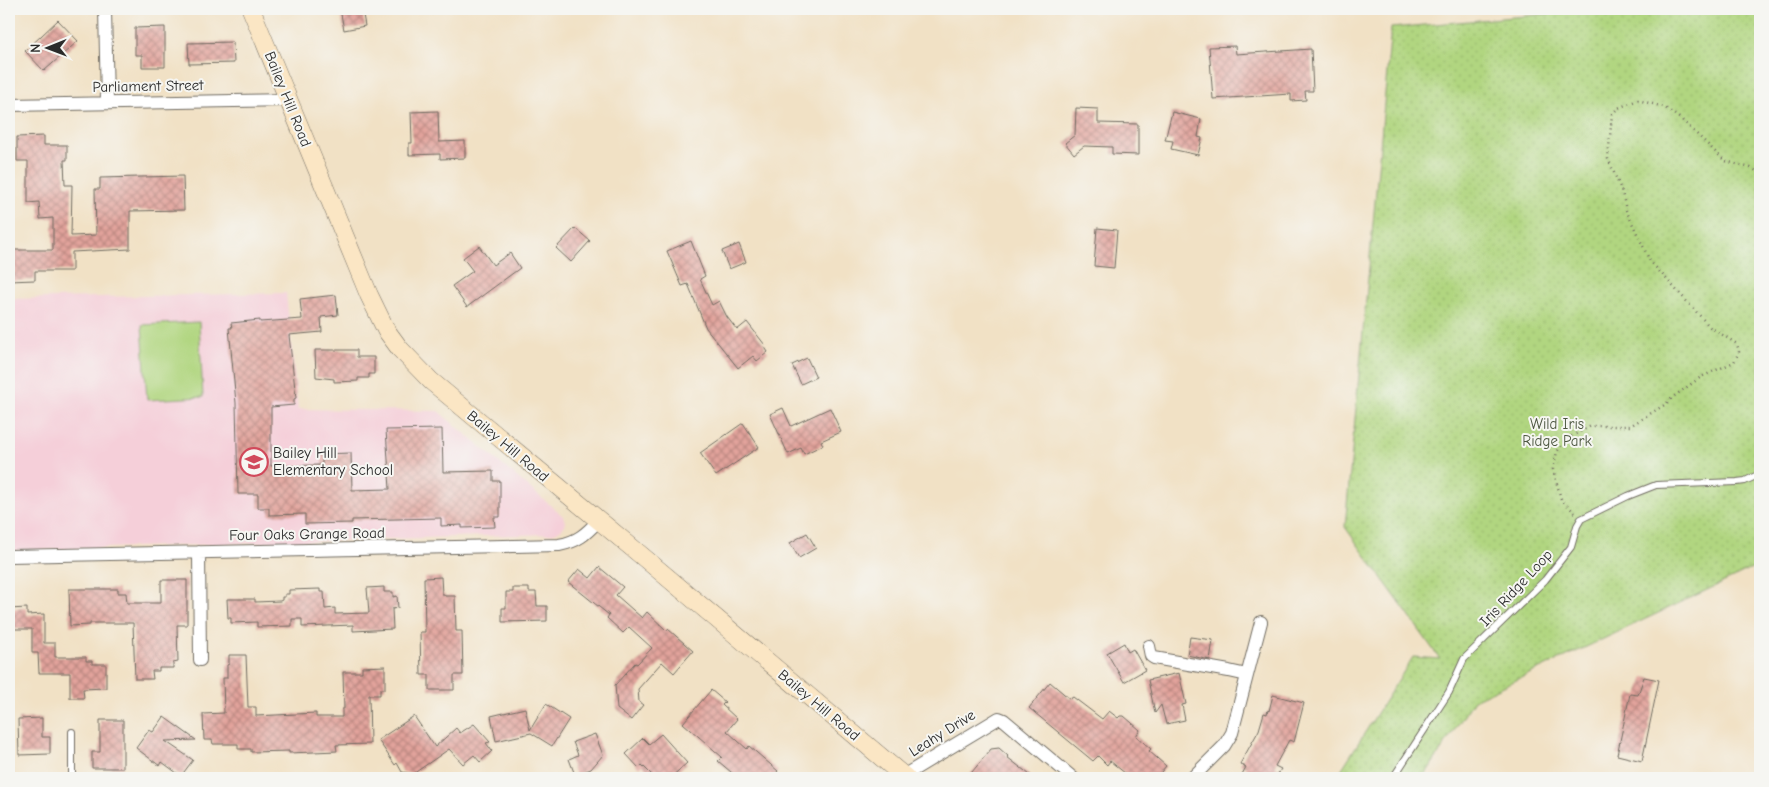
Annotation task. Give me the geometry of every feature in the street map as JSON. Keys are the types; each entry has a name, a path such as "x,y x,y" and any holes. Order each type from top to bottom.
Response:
{"main road":[{"name":"Bailey Hill Road","path":"251,9 369,295 386,330 415,366 451,399 904,777"}],"street":[{"path":"105,9 106,102"},
{"name":"Parliament Street","path":"9,104 288,100"},
{"name":"Four Oaks Grange Road","path":"9,556 559,545 578,540 598,521"},
{"path":"199,552 200,660"},
{"path":"1192,778 1228,741 1234,726 1261,622"},
{"path":"1149,646 1151,656 1154,658 1247,675"},
{"name":"Leahy Drive","path":"904,777 999,718 1004,720 1073,778"}],"lane":[{"path":"1577,526 1582,519 1628,496 1656,485 1737,482 1745,481 1760,474"},
{"name":"Iris Ridge Loop","path":"1392,778 1452,687 1464,660 1545,580 1571,547 1577,526"},
{"path":"72,732 72,778"}],"path":[{"path":"1577,526 1577,516 1561,499 1553,469 1554,459 1561,444 1572,435 1591,426 1630,426 1666,404 1673,396 1701,377 1737,360 1739,352 1737,344 1710,327 1648,258 1626,210 1622,192 1610,163 1612,114 1618,108 1638,100 1664,107 1688,125 1725,161 1751,168 1760,173"}],"shaded area":[{"name":"Bailey Hill Elementary School","path":"286,293 298,409 438,411 563,516 565,522 563,528 551,534 9,551 9,299"}],"green space":[{"name":"Wild Iris Ridge Park","path":"1602,9 1760,9 1760,565 1474,700 1423,778 1336,778 1413,657 1440,659 1345,527 1391,28"},
{"path":"199,322 203,397 147,400 142,325"}],"building":[{"path":"340,9 362,9 365,26 344,30"},
{"path":"58,20 78,41 44,71 25,51"},
{"path":"165,27 165,67 142,67 142,55 135,55 135,28"},
{"path":"233,42 234,63 189,64 188,43"},
{"path":"1235,46 1236,54 1311,49 1313,91 1305,91 1306,100 1291,101 1291,94 1213,99 1209,47"},
{"path":"1076,108 1098,109 1098,123 1138,124 1138,155 1112,154 1112,147 1084,146 1074,154 1065,143 1075,135"},
{"path":"438,111 439,142 465,141 465,158 440,159 440,154 409,155 409,143 412,143 411,112"},
{"path":"1172,112 1201,119 1198,137 1202,138 1198,155 1171,149 1173,141 1165,140"},
{"path":"44,136 44,145 67,145 67,160 64,160 65,185 72,185 71,236 96,235 95,189 100,189 100,178 183,176 184,210 130,211 130,249 72,252 72,271 35,271 35,280 9,281 9,250 53,250 53,218 40,219 39,202 28,203 28,161 17,161 17,137"},
{"path":"575,228 590,241 571,262 556,248"},
{"path":"1097,228 1117,230 1114,268 1094,266"},
{"path":"691,241 705,276 700,279 712,305 719,301 727,317 737,330 747,322 765,345 768,352 757,361 753,356 738,368 706,328 688,284 682,286 667,251"},
{"path":"739,244 746,262 729,269 722,251"},
{"path":"479,246 493,265 510,253 520,268 467,307 452,286 473,271 463,258"},
{"path":"336,295 338,315 321,317 322,332 289,335 296,398 294,399 294,405 271,407 271,466 322,465 322,454 351,453 352,490 390,489 386,430 442,429 443,472 493,471 493,481 500,481 500,517 494,517 495,527 462,528 462,525 441,526 441,518 352,520 352,523 305,524 305,514 269,515 269,508 258,508 258,494 238,494 236,403 229,328 232,328 231,323 302,319 300,299"},
{"path":"315,350 357,350 357,357 374,357 374,374 369,374 369,378 358,378 358,381 334,382 334,379 316,377"},
{"path":"807,358 816,377 801,384 792,365"},
{"path":"783,408 791,426 830,408 841,432 821,441 823,445 804,454 801,448 788,454 770,414"},
{"path":"743,423 759,447 716,476 700,453"},
{"path":"807,533 816,548 799,558 790,543"},
{"path":"599,567 623,587 616,595 642,618 647,612 693,651 674,673 662,662 638,689 639,702 643,705 631,720 617,709 615,685 652,648 629,627 623,633 607,618 609,615 568,582 579,569 590,578"},
{"path":"441,577 442,594 445,596 455,596 456,631 462,631 463,675 454,675 454,690 429,690 429,675 421,675 420,632 425,632 424,578"},
{"path":"161,580 187,580 187,625 177,625 178,662 173,663 173,668 159,668 159,671 152,671 153,679 135,679 133,623 90,623 90,625 70,626 69,589 118,589 118,593 126,593 127,603 161,603"},
{"path":"384,587 384,592 393,592 393,597 397,596 398,608 392,609 393,629 353,631 353,625 302,627 302,619 292,619 292,626 257,627 257,622 231,623 231,618 228,618 227,599 255,599 255,602 280,601 282,597 285,597 285,594 289,594 289,590 320,589 320,592 324,592 325,609 335,608 335,614 369,613 367,588"},
{"path":"513,588 529,588 529,592 536,592 537,606 547,606 547,621 502,622 502,608 506,608 506,592 513,592"},
{"path":"27,608 27,615 44,614 44,643 55,643 55,657 86,657 86,661 92,661 92,664 106,664 106,688 83,689 84,698 70,698 70,673 39,673 38,653 32,653 32,629 9,629 9,609"},
{"path":"1190,637 1213,640 1210,660 1187,655"},
{"path":"1124,643 1128,652 1133,649 1145,670 1124,682 1107,653"},
{"path":"229,655 246,655 248,707 256,707 256,716 316,713 316,717 342,717 342,709 344,709 343,672 362,672 362,667 385,666 385,689 380,689 380,695 369,695 370,744 336,745 337,751 289,753 289,751 251,752 251,749 238,749 238,744 213,744 212,740 204,740 203,714 224,713 223,678 227,678"},
{"path":"1179,673 1186,704 1182,705 1185,720 1166,724 1161,705 1155,713 1148,680"},
{"path":"1644,677 1659,680 1642,761 1617,755 1630,694 1638,695"},
{"path":"1050,682 1070,699 1073,697 1102,719 1109,711 1118,718 1124,716 1140,730 1136,736 1166,766 1156,778 1131,778 1110,761 1107,765 1098,756 1093,761 1029,708"},
{"path":"711,690 725,702 722,705 737,719 727,731 747,749 749,746 778,771 772,778 738,778 718,761 722,757 683,723"},
{"path":"1273,695 1304,703 1294,742 1289,740 1275,766 1281,769 1275,778 1240,778 1246,767 1240,764 1259,730 1264,713 1267,714 1269,711"},
{"path":"546,704 569,719 552,746 531,733 496,741 491,716 525,708 530,730"},
{"path":"414,716 435,747 456,728 460,733 474,724 490,742 486,743 492,751 480,762 474,755 463,764 449,749 413,774 402,772 378,740"},
{"path":"164,717 196,740 165,741 193,760 181,776 162,762 160,766 136,748 149,730 153,732"},
{"path":"42,718 42,737 50,737 50,754 19,755 18,719"},
{"path":"100,720 123,720 123,768 92,768 92,752 100,752"},
{"path":"595,734 603,755 591,769 575,775 569,759 578,755 573,742"},
{"path":"661,734 687,763 670,778 655,778 642,765 639,768 626,754 643,738 649,744"},
{"path":"999,748 1007,757 1034,778 967,778 991,749"}],"place":[{"name":"Bailey Hill Elementary School","path":"254,462"}]}
